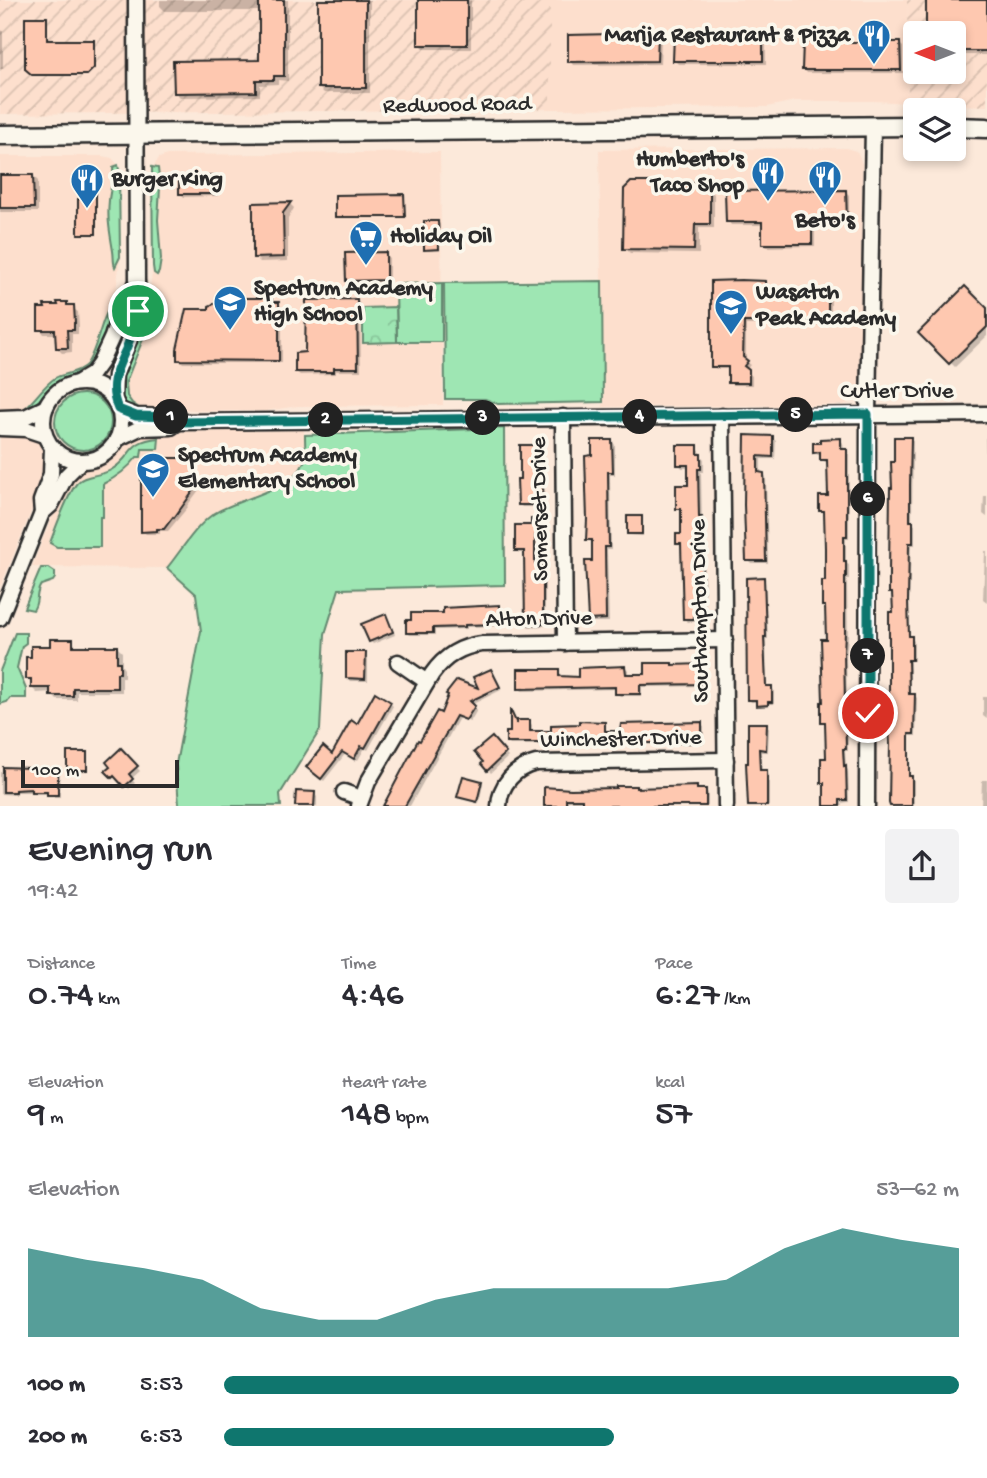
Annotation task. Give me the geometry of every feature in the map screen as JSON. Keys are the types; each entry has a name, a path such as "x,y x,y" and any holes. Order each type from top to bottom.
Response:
{"main road":[{"name":"Redwood Road","path":"0,135 903,126"},
{"path":"966,127 987,128"}],"street":[{"path":"136,0 139,305 115,376 116,405 121,424 117,439 105,454 93,460 74,461 52,448 44,435 43,418 46,407 58,391 92,374 112,337 122,306 137,283"},
{"path":"867,806 868,414 873,126"},
{"path":"77,383 98,387 109,395 116,405"},
{"name":"Cutler Drive","path":"116,405 136,416 171,417 178,422"},
{"path":"0,418 24,417 46,407"},
{"name":"Cutler Drive","path":"117,439 140,428 171,426 178,422 987,414"},
{"name":"Southampton Drive","path":"722,416 726,806"},
{"name":"Somerset Drive","path":"563,417 565,643"},
{"path":"0,428 26,429 44,435"},
{"path":"0,618 42,513 41,501 51,474 52,448"},
{"path":"42,513 51,505 66,476 80,462"},
{"name":"Alton Drive","path":"360,802 368,782 427,682 442,662 460,649 476,644 724,640"},
{"path":"398,662 427,682"},
{"name":"Winchester Drive","path":"499,806 503,787 512,775 527,765 536,763 726,760"},
{"path":"344,793 360,802"}],"shaded area":[{"path":"0,0 550,0 550,109 0,114"},
{"path":"550,0 907,0 907,21 903,21 903,84 908,84 908,98 903,98 903,103 795,101 767,107 550,109"},
{"path":"907,0 987,0 987,106 966,105 966,98 908,98 908,84 966,84 966,21 907,21"},
{"path":"846,148 856,151 862,164 860,390 857,400 844,405 603,407 599,150"},
{"path":"440,152 443,405 298,406 265,411 204,411 137,408 124,401 125,369 143,324 149,297 153,266 152,169 159,158 167,155"},
{"path":"0,156 112,158 119,170 120,257 111,317 102,342 81,374 58,382 40,401 24,412 0,414"},
{"name":"Spectrum Academy Elementary School","path":"304,430 304,461 298,473 287,482 227,506 194,534 167,568 32,567 68,483 82,470 108,463 131,439 149,432"},
{"path":"0,433 25,433 37,439 47,456 46,475 0,588"}],"green space":[{"path":"118,165 120,257 115,267 108,207 113,167"},
{"path":"152,167 158,168 160,188 158,220 161,259 157,275 153,266"},
{"path":"602,281 603,402 498,404 485,399 445,399 444,283"},
{"path":"442,283 442,342 397,342 396,284"},
{"path":"154,296 145,334 126,382 127,396 139,408 128,405 122,398 122,378 146,309"},
{"path":"113,304 103,342 88,368 79,375 52,386 36,404 24,412 51,381 86,365"},
{"path":"396,307 397,342 363,343 363,308"},
{"path":"83,394 94,396 103,402 109,411 109,433 103,442 94,448 83,450 72,448 63,442 57,433 55,422 57,411 63,402 72,396"},
{"path":"504,428 505,585 339,589 325,634 320,730 280,794 281,806 179,806 176,764 201,631 196,594 167,568 205,520 222,509 289,480 304,462 305,435"},
{"path":"159,438 158,449 142,449 141,457 137,457 122,473 103,484 100,547 57,547 50,543 73,488 80,480 111,470 141,442"},
{"path":"41,568 49,568 55,572 55,578 41,585 33,610 24,608"},
{"path":"15,633 26,633 26,643 22,646 17,668 26,689 26,698 10,698 0,704 0,671"}],"building":[{"path":"259,0 284,0 284,76 274,76 274,80 256,80 256,92 174,93 173,61 259,60"},
{"path":"318,0 366,0 366,88 318,88"},
{"path":"418,0 467,0 467,45 418,45"},
{"path":"926,0 987,0 987,51 966,51 966,21 926,21"},
{"path":"25,17 47,17 47,40 94,40 94,68 87,75 32,75 25,69"},
{"path":"658,33 657,61 568,62 568,35"},
{"path":"674,35 763,35 763,61 673,61"},
{"path":"803,42 900,42 901,70 802,70"},
{"path":"0,175 33,175 34,208 0,208"},
{"path":"215,175 215,194 179,194 179,176"},
{"path":"631,182 704,182 710,187 710,224 695,224 694,250 623,249 624,189"},
{"name":"Burger King","path":"82,186 96,186 96,234 78,234 78,199 82,199"},
{"path":"846,190 847,222 812,222 812,244 762,244 762,222 726,222 725,191"},
{"path":"404,194 405,217 335,217 335,195"},
{"path":"291,202 283,213 284,257 253,258 253,203"},
{"path":"424,221 438,221 439,249 424,250"},
{"name":"Holiday Oil","path":"386,252 386,280 346,281 345,253"},
{"path":"711,281 766,281 766,291 828,290 828,322 744,322 743,357 748,361 744,366 749,370 749,383 728,383 728,367 711,367"},
{"path":"965,286 987,308 987,327 949,364 918,333"},
{"name":"Spectrum Academy High School","path":"234,298 272,298 272,302 279,302 279,361 177,360 186,309 209,309 209,306 216,303 234,301"},
{"path":"357,299 358,368 334,368 334,372 295,372 295,353 305,352 306,300"},
{"path":"57,302 74,305 74,330 67,330 68,348 56,348 55,330 38,330 38,308 58,305"},
{"path":"745,435 773,436 773,457 758,456 758,472 764,473 766,561 746,561"},
{"path":"894,437 911,437 910,521 913,521 913,543 909,543 908,601 912,660 908,660 909,694 915,694 914,734 909,734 912,806 890,806 889,803 889,612 893,612 892,593 889,593 890,488"},
{"path":"841,438 841,449 847,449 847,536 844,536 846,749 843,749 847,800 840,800 840,806 824,806 821,758 826,758 825,722 821,722 821,639 826,639 825,606 822,606 825,548 824,511 819,511 819,496 828,496 827,460 820,460 820,452 813,453 813,443 820,443 820,439"},
{"path":"592,440 612,440 613,472 608,472 606,619 588,620 585,561 592,561 592,540 586,540 585,456 592,455"},
{"path":"520,445 537,445 537,453 542,453 543,492 536,492 536,505 518,505"},
{"path":"677,445 698,445 698,454 701,454 701,469 698,469 699,517 702,517 703,612 694,612 694,619 683,619 681,544 676,544 676,534 681,534 681,509 676,509 676,485 688,485 688,465 677,465"},
{"path":"147,458 195,458 197,486 164,529 141,532 141,474 147,474"},
{"path":"627,516 642,516 642,534 627,534"},
{"path":"531,519 543,519 543,536 535,536 535,564 543,565 543,624 525,624 524,551 515,551 515,525 531,525"},
{"path":"764,577 766,686 772,686 772,702 756,706 756,700 747,700 746,578"},
{"path":"500,605 500,624 433,628 433,633 406,633 406,620 411,620 411,613 443,613 443,608"},
{"path":"386,614 393,632 369,642 361,624"},
{"path":"50,639 73,639 73,646 117,646 120,673 117,673 117,688 73,688 73,696 50,696 50,688 31,688 31,679 26,679 26,657 31,657 31,646 50,646"},
{"path":"346,652 366,652 365,679 346,678"},
{"path":"645,663 701,664 702,684 640,685 640,694 615,694 615,687 518,689 518,669 559,669 559,676 578,677 578,668 625,666 626,674 645,674"},
{"path":"491,669 500,687 470,701 475,706 466,720 456,716 405,806 383,806 418,740 420,741 437,711 441,713 448,695 446,694 457,680 478,688 473,677"},
{"path":"375,692 391,702 365,748 361,746 354,759 342,752 321,779 306,767 323,746 332,754 351,720 357,724"},
{"path":"510,709 517,724 517,720 530,720 530,731 551,731 551,725 579,724 579,721 605,722 605,731 620,731 621,724 702,722 702,743 506,743 506,732 510,732"},
{"path":"748,723 767,723 766,750 759,749 760,770 767,770 767,806 748,806"},
{"path":"492,737 506,753 487,771 474,752"},
{"path":"121,748 138,766 129,774 133,779 124,787 105,771 110,767 106,762"},
{"path":"67,752 87,752 87,770 67,770"},
{"path":"3,767 58,769 58,795 31,792 31,789 3,792"},
{"path":"463,776 482,781 477,802 457,797"},
{"path":"697,786 697,789 706,789 706,806 582,806 582,799 566,799 566,806 544,806 544,787 571,789"},
{"path":"296,791 315,792 314,806 295,806"}],"place":[{"name":"Marija Restaurant & Pizza","path":"874,66"},
{"name":"Humberto's Taco Shop","path":"768,203"},
{"name":"Beto's","path":"825,207"},
{"name":"Burger King","path":"87,210"},
{"name":"Holiday Oil","path":"366,267"},
{"name":"Spectrum Academy High School","path":"230,332"},
{"name":"Wasatch Peak Academy","path":"731,336"},
{"name":"Spectrum Academy Elementary School","path":"153,499"}],"route":[{"path":"138,311 115,376 114,400 118,409 136,416 171,417 178,422 868,414 868,713"}]}
